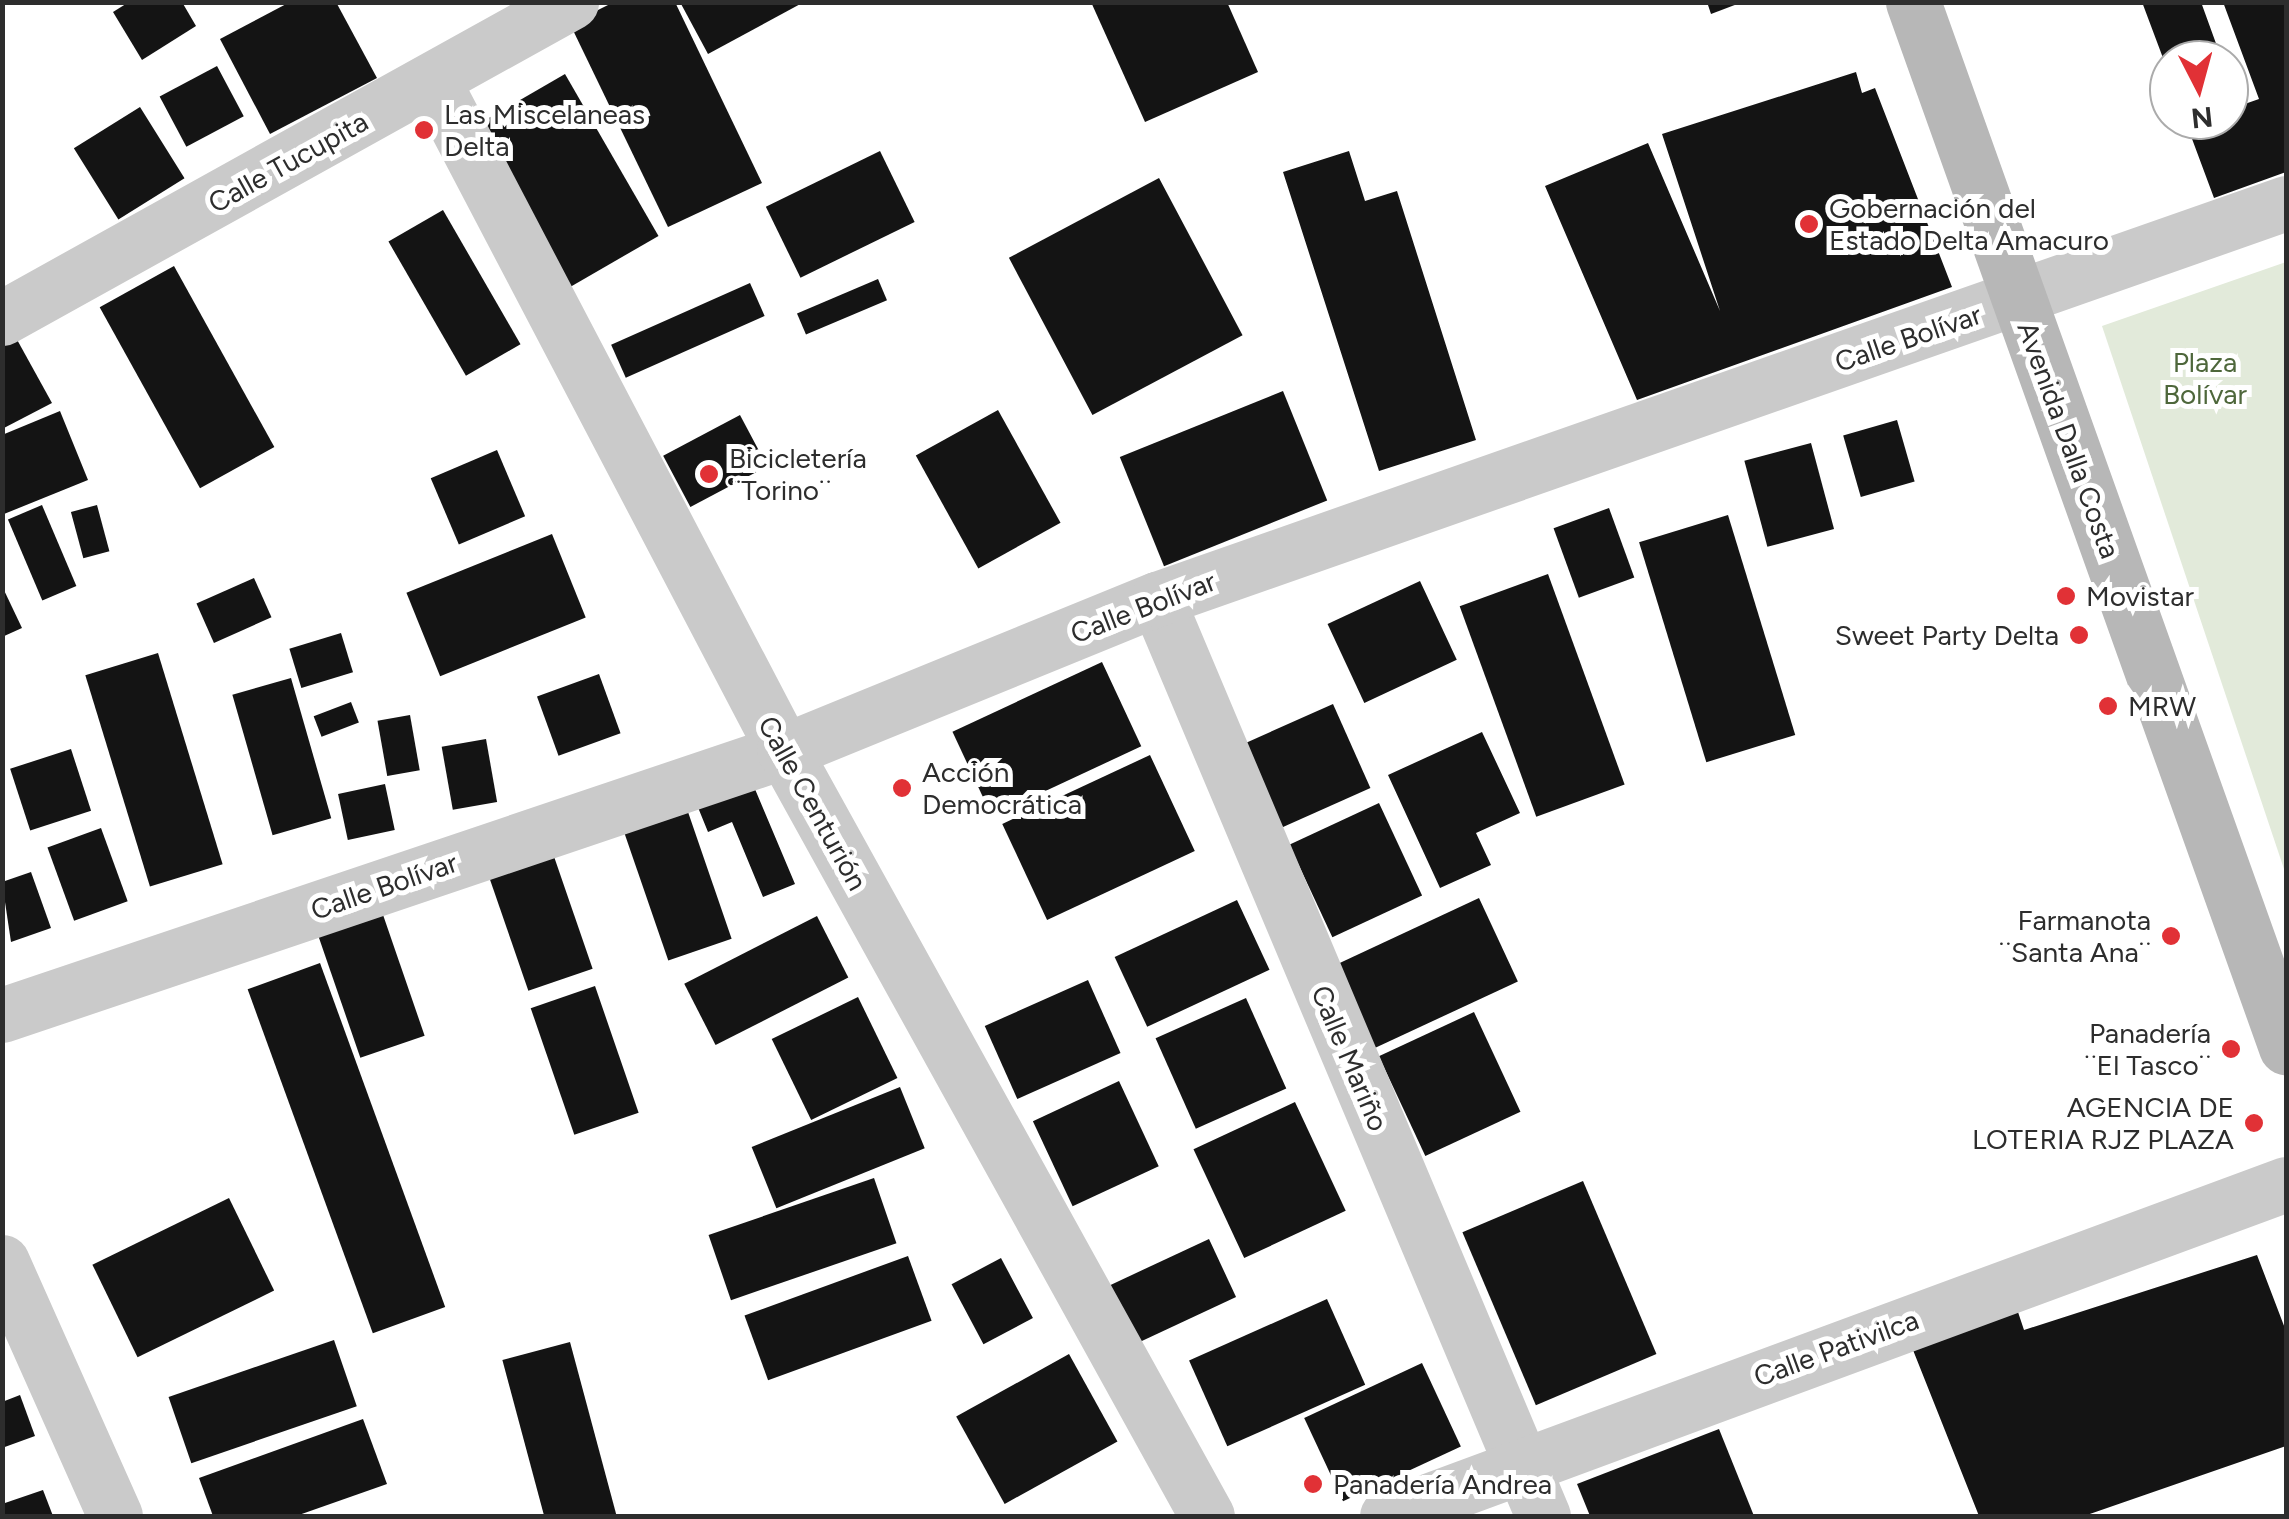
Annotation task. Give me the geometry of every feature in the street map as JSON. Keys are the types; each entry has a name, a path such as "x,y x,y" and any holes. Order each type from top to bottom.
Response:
{"main road":[{"name":"Avenida Dalla Costa","path":"1913,2 2286,1046"}],"street":[{"name":"Calle Tucupita","path":"2,318 434,83 572,2"},
{"name":"Calle Centurión","path":"434,83 784,751 1206,1516"},
{"name":"Calle Bolívar","path":"2,1015 784,751 1157,599 2286,203"},
{"name":"Calle Mariño","path":"1157,599 1543,1516"},
{"name":"Calle Pativilca","path":"1387,1516 1520,1463 2286,1184"},
{"path":"2,1262 115,1516"}],"green space":[{"name":"Plaza Bolívar","path":"2286,262 2286,875 2102,326"}],"building":[{"path":"129,2 182,2 196,26 142,60 113,12"},
{"path":"290,2 336,2 377,78 270,134 220,39"},
{"path":"614,2 675,2 762,183 668,227 570,24"},
{"path":"680,2 804,2 708,54"},
{"path":"1091,2 1227,2 1258,72 1145,122"},
{"path":"1707,2 1740,2 1740,3 1711,14"},
{"path":"2142,2 2201,2 2215,40 2156,40"},
{"path":"2223,2 2286,2 2286,172 2214,198 2192,140 2249,140 2249,102 2259,99 2249,72 2249,40 2237,40"},
{"path":"217,66 244,116 186,147 160,97"},
{"name":"Gobernación del Estado Delta Amacuro","path":"1856,72 1862,93 1875,88 1952,287 1637,400 1545,186 1648,143 1720,311 1662,134"},
{"path":"565,74 658,236 565,290 471,128"},
{"path":"140,107 185,178 118,220 74,148"},
{"path":"880,151 915,222 800,278 766,207"},
{"path":"1349,151 1365,201 1397,191 1476,440 1379,471 1283,172"},
{"path":"1159,178 1243,335 1092,415 1009,258"},
{"path":"443,210 520,344 466,376 388,242"},
{"path":"174,266 274,447 200,488 100,307"},
{"path":"878,279 887,300 806,335 797,313"},
{"path":"750,283 765,316 626,378 611,345"},
{"path":"15,336 52,403 2,429 2,342"},
{"path":"1283,391 1327,500 1164,566 1120,457"},
{"path":"998,410 1061,523 978,568 916,456"},
{"path":"60,411 88,480 4,514 2,435"},
{"path":"740,415 767,466 690,507 663,456"},
{"path":"1897,420 1915,482 1861,497 1843,435"},
{"path":"1811,443 1834,529 1767,547 1744,461"},
{"path":"497,450 525,516 459,544 431,478"},
{"path":"42,505 76,586 42,600 8,519"},
{"path":"97,505 109,551 83,558 71,512"},
{"path":"1609,508 1634,578 1579,598 1554,528"},
{"path":"1728,515 1795,735 1706,762 1639,542"},
{"path":"552,534 586,617 440,676 406,593"},
{"path":"1548,574 1625,784 1536,817 1460,606"},
{"path":"254,578 271,617 214,643 196,604"},
{"path":"1420,581 1457,660 1364,703 1328,624"},
{"path":"2,586 22,628 2,637"},
{"path":"341,633 353,672 301,688 289,649"},
{"path":"158,653 223,864 150,887 85,675"},
{"path":"1102,662 1141,746 992,816 952,732"},
{"path":"599,674 621,733 559,756 537,697"},
{"path":"291,678 331,818 273,835 232,695"},
{"path":"351,702 359,723 322,737 314,716"},
{"path":"1333,704 1370,788 1276,830 1239,746"},
{"path":"410,715 420,770 387,776 378,721"},
{"path":"1482,732 1520,813 1476,833 1491,865 1440,888 1388,775"},
{"path":"486,739 497,802 453,810 442,747"},
{"path":"71,749 91,811 30,831 10,769"},
{"path":"1150,755 1195,851 1047,920 1002,824"},
{"path":"752,782 795,884 763,897 732,822 708,832 697,805"},
{"path":"385,784 395,830 348,840 338,794"},
{"path":"1379,803 1422,895 1332,937 1289,845"},
{"path":"688,812 732,939 668,961 625,834"},
{"path":"101,828 128,901 74,921 47,847"},
{"path":"549,842 593,969 528,991 485,864"},
{"path":"31,872 51,928 11,942 2,882"},
{"path":"1479,898 1518,981 1374,1049 1335,965"},
{"path":"1237,900 1270,970 1147,1027 1115,957"},
{"path":"381,909 425,1036 360,1058 317,931"},
{"path":"817,916 848,977 716,1045 684,984"},
{"path":"320,963 445,1307 373,1333 248,989"},
{"path":"1088,980 1121,1053 1017,1099 985,1026"},
{"path":"595,986 639,1113 574,1135 531,1008"},
{"path":"858,997 897,1078 811,1120 772,1039"},
{"path":"1246,998 1286,1088 1196,1129 1156,1038"},
{"path":"1474,1012 1520,1112 1425,1156 1379,1056"},
{"path":"1119,1081 1159,1166 1073,1206 1033,1121"},
{"path":"900,1087 925,1148 776,1208 752,1147"},
{"path":"1295,1102 1346,1211 1244,1258 1193,1149"},
{"path":"874,1178 896,1243 731,1300 709,1235"},
{"path":"1583,1181 1656,1354 1536,1405 1462,1232"},
{"path":"229,1198 274,1291 138,1357 92,1265"},
{"path":"1209,1239 1236,1297 1135,1344 1108,1286"},
{"path":"2257,1255 2286,1331 2286,1446 2084,1516 1979,1516 1911,1345 2015,1303 2024,1330"},
{"path":"908,1256 932,1321 768,1380 744,1316"},
{"path":"1001,1258 1033,1318 983,1344 952,1284"},
{"path":"1327,1299 1365,1385 1227,1446 1189,1360"},
{"path":"334,1340 357,1406 191,1463 169,1397"},
{"path":"570,1342 617,1516 544,1516 502,1360"},
{"path":"1069,1354 1117,1441 1005,1504 956,1417"},
{"path":"1422,1363 1461,1446 1343,1501 1304,1418"},
{"path":"20,1395 35,1436 2,1448 2,1402"},
{"path":"363,1419 387,1484 296,1516 213,1516 199,1478"},
{"path":"1719,1429 1754,1516 1590,1516 1577,1484"},
{"path":"43,1490 53,1516 2,1516 2,1504"}],"place":[{"name":"Las Miscelaneas Delta","path":"424,130"},
{"name":"Gobernación del Estado Delta Amacuro","path":"1809,224"},
{"name":"Bicicletería ¨Torino¨","path":"709,474"},
{"name":"Movistar","path":"2066,596"},
{"name":"Sweet Party Delta","path":"2079,635"},
{"name":"MRW","path":"2108,706"},
{"name":"Acción Democrática","path":"902,788"},
{"name":"Farmanota ¨Santa Ana¨","path":"2171,936"},
{"name":"Panadería ¨El Tasco¨","path":"2231,1049"},
{"name":"AGENCIA DE LOTERIA RJZ PLAZA","path":"2254,1123"},
{"name":"Panadería Andrea","path":"1313,1484"}]}
